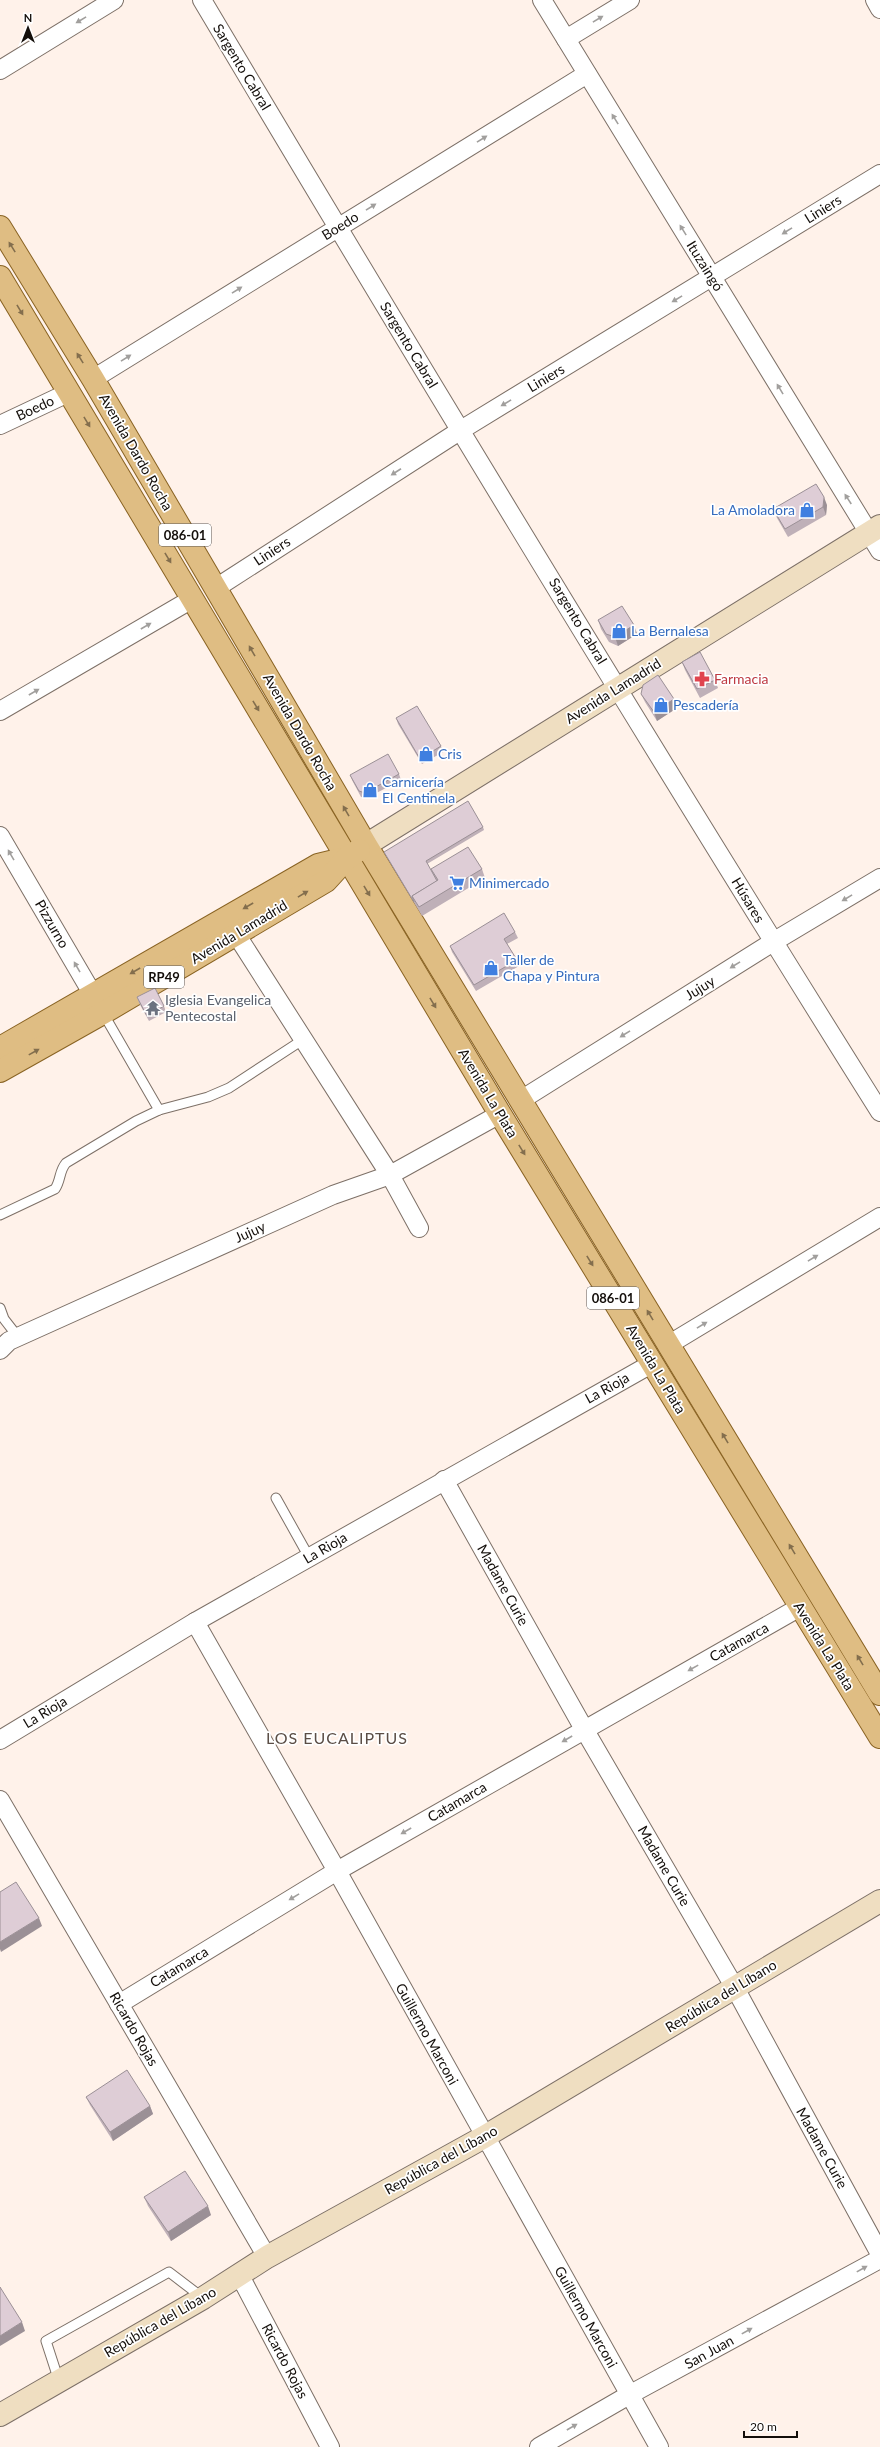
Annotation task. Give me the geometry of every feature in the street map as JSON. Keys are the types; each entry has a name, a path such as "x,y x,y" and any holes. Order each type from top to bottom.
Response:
{"main road":[{"name":"Avenida Dardo Rocha","path":"0,227 93,379 366,845"},
{"name":"Avenida Dardo Rocha","path":"0,277 347,858"},
{"name":"Avenida Lamadrid","path":"0,1048 98,1004 236,934 326,881 347,858 366,845"},
{"name":"Avenida La Plata","path":"366,845 880,1694"},
{"name":"Avenida Lamadrid","path":"0,1071 98,1004 318,865 347,858"},
{"name":"Avenida La Plata","path":"347,858 500,1114 880,1736"}],"street":[{"path":"0,70 114,0"},
{"name":"Sargento Cabral","path":"202,0 338,228 619,688"},
{"name":"Ituzaingó","path":"542,0 712,278 874,529 880,551"},
{"path":"566,39 630,0"},
{"path":"875,0 880,9"},
{"name":"Boedo","path":"93,379 587,74"},
{"name":"Liniers","path":"216,588 461,430 880,174"},
{"name":"Boedo","path":"0,425 70,392"},
{"name":"Avenida Lamadrid","path":"366,845 874,529"},
{"path":"0,711 192,599"},
{"name":"Húsares","path":"619,688 773,942 880,1112"},
{"name":"Pizzurno","path":"0,836 98,1004"},
{"name":"Jujuy","path":"521,1100 773,942 880,878"},
{"path":"236,934 390,1175 419,1228"},
{"name":"Jujuy","path":"0,1350 9,1341 333,1195 390,1175 500,1114"},
{"path":"668,1345 880,1217"},
{"name":"La Rioja","path":"0,1740 195,1622 653,1363"},
{"name":"Madame Curie","path":"444,1480 584,1729 735,1988 880,2254"},
{"name":"Catamarca","path":"119,2004 337,1871 800,1607"},
{"name":"Guillermo Marconi","path":"195,1622 337,1871 484,2137 659,2447"},
{"name":"Ricardo Rojas","path":"0,1800 267,2257"},
{"name":"República del Líbano","path":"0,2414 203,2298 267,2257 484,2137 880,1901"},
{"name":"San Juan","path":"539,2447 629,2395 880,2258"},
{"name":"Ricardo Rojas","path":"239,2274 330,2447"}],"lane":[{"path":"98,1004 159,1110"},
{"path":"0,1215 56,1189 59,1184 60,1172 66,1163 136,1121 159,1110 208,1097 229,1088 304,1039"},
{"path":"0,1308 4,1319 18,1337"},
{"path":"276,1498 309,1557"},
{"path":"59,2381 46,2341 169,2272 203,2298"}],"building":[{"path":"816,484 824,497 823,507 785,529 773,509"},
{"path":"622,606 634,625 615,637 606,634 598,620"},
{"name":"Farmacia","path":"700,652 715,680 697,689 682,662"},
{"name":"Pescadería","path":"658,675 674,699 654,712 641,694 643,685"},
{"path":"417,706 441,746 420,759 396,718"},
{"path":"388,754 399,774 365,793 359,791 350,775"},
{"path":"468,801 483,827 426,861 437,881 412,896 414,902 384,852"},
{"path":"468,847 482,869 419,907 412,896 438,880 431,869"},
{"path":"504,913 515,932 504,939 517,960 474,985 450,946"},
{"name":"Iglesia Evangelica Pentecostal","path":"155,988 164,1006 147,1016 137,997"},
{"path":"16,1882 39,1918 0,1942 0,1892"},
{"path":"127,2070 150,2106 110,2132 86,2097"},
{"path":"185,2171 208,2206 168,2232 144,2197"},
{"path":"0,2287 22,2322 0,2336"}],"place":[{"name":"La Amoladora","path":"807,510"},
{"name":"La Bernalesa","path":"619,631"},
{"name":"Farmacia","path":"702,679"},
{"name":"Pescadería","path":"661,705"},
{"name":"Cris","path":"426,754"},
{"name":"Carnicería El Centinela","path":"370,790"},
{"name":"Minimercado","path":"457,883"},
{"name":"Taller de Chapa y Pintura","path":"491,968"},
{"name":"Iglesia Evangelica Pentecostal","path":"153,1008"}],"district":[{"name":"LOS EUCALIPTUS","path":"337,1738"}]}
